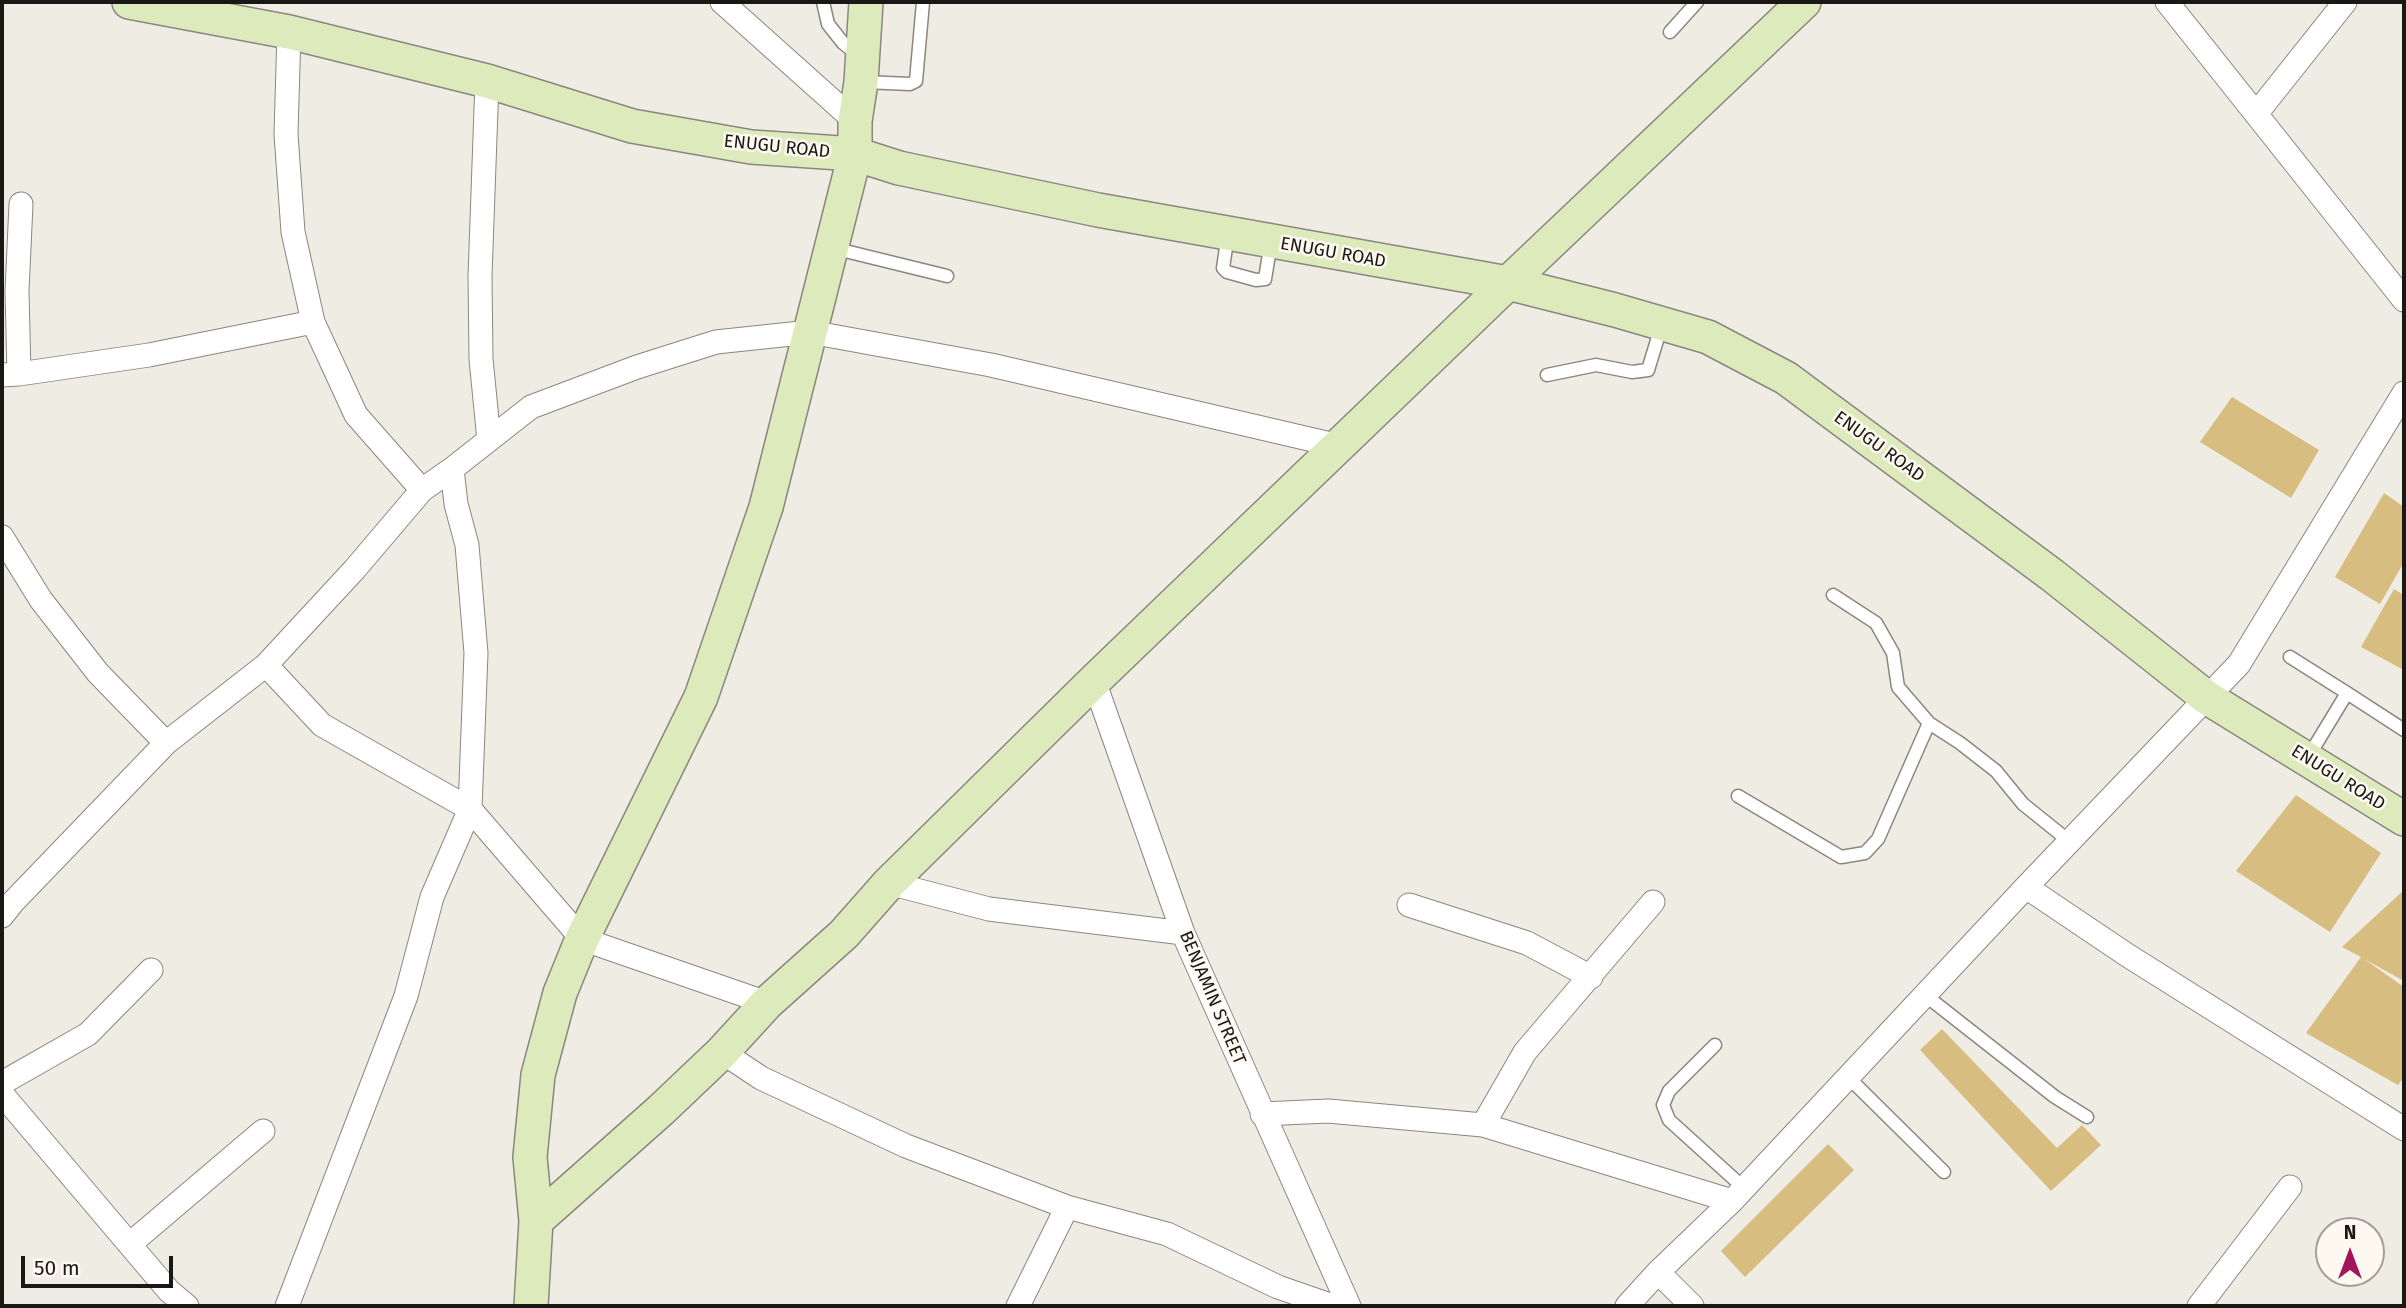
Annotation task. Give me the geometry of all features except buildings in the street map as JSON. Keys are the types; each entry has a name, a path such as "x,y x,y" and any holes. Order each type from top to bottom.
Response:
{"street":[{"name":"ENUGU ROAD","path":"129,2 289,32 487,81 632,126 751,147 855,154 899,168 1098,210 1508,283 1708,337 1786,378 2052,575 2206,697 2404,819"},
{"path":"722,2 855,121"},
{"path":"531,1306 536,1221 530,1157 538,1075 560,993 582,939 701,697 766,507 855,154 855,121 862,70 866,2"},
{"path":"2167,2 2404,300"},
{"path":"2256,114 2345,2"},
{"path":"536,1221 661,1110 722,1052 767,1003 844,934 889,883 1094,681 1508,283 1792,5"},
{"path":"289,32 286,134 292,220 313,322 356,415 422,490"},
{"path":"487,81 480,276 481,359 489,440"},
{"path":"21,204 18,291 11,374 149,355 313,322"},
{"path":"2,916 166,743 266,665 354,570 422,490 531,407 637,367 716,342 810,332 991,365 1339,446"},
{"path":"1627,1306 1738,1194 2025,887 2239,664 2404,393"},
{"path":"287,1306 406,996 432,897 470,809 476,653 467,545 456,504 452,469"},
{"path":"2,537 41,600 98,673 166,743"},
{"path":"266,665 322,725 470,809 582,939 767,1003"},
{"name":"BENJAMIN STREET","path":"1094,681 1183,933 1349,1306"},
{"path":"889,883 989,909 1183,933"},
{"path":"2025,887 2404,1129"},
{"path":"1483,1125 1525,1052 1653,902"},
{"path":"1409,905 1527,943 1591,977"},
{"path":"2,1083 88,1034 151,970"},
{"path":"722,1052 761,1078 906,1146 1067,1207 1167,1234 1279,1287 1333,1306"},
{"path":"2,1094 169,1291 187,1306"},
{"path":"1262,1114 1328,1111 1483,1125 1738,1194"},
{"path":"130,1244 263,1131"},
{"path":"2199,1306 2290,1187"},
{"path":"1018,1306 1067,1207"},
{"path":"1658,1272 1692,1306"}],"lane":[{"path":"823,2 828,24 862,70 910,84 916,81 923,2"},
{"path":"1670,32 1697,2"},
{"path":"833,248 947,276"},
{"path":"1547,375 1596,365 1632,372 1648,370 1662,324"},
{"path":"1833,595 1876,623 1893,653 1898,687 1929,723 1961,743 1996,771 2023,804 2069,841"},
{"path":"2290,657 2404,730"},
{"path":"2307,759 2347,693"},
{"path":"1738,796 1841,857 1864,853 1878,839 1929,723"},
{"path":"1924,995 2055,1097 2087,1117"},
{"path":"1715,1045 1669,1091 1663,1105 1669,1120 1738,1194"},
{"path":"1848,1077 1944,1172"}]}
